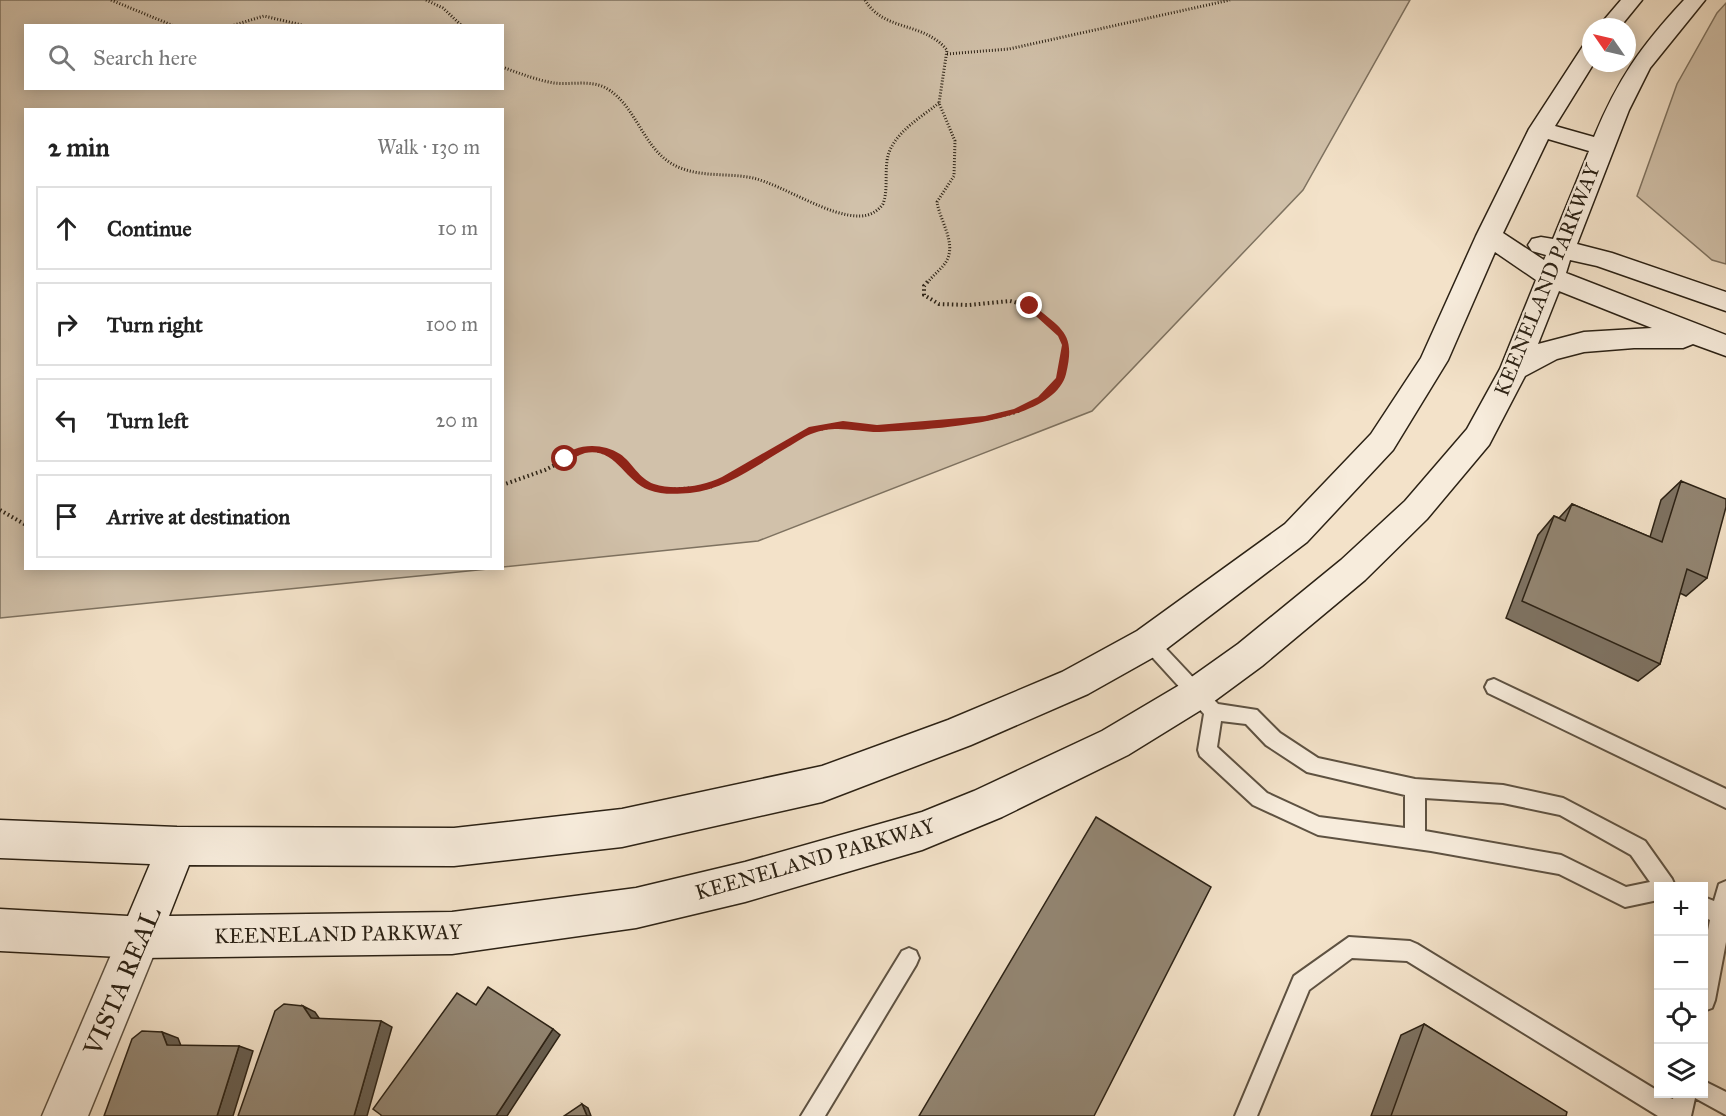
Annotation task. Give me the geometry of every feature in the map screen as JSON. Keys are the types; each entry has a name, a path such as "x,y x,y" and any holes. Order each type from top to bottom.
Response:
{"street":[{"path":"1617,18 1632,0"},
{"name":"KEENELAND PARKWAY","path":"0,930 140,937 452,933 636,908 745,882 922,831 988,804 1204,703 1250,655 1353,570 1416,510 1478,437 1514,369 1601,147 1639,67 1663,35 1695,0"},
{"path":"0,839 177,846 454,847 621,828 822,784 958,733 1075,683 1149,642 1296,533 1382,442 1434,360 1489,236 1541,129 1582,65"},
{"path":"1541,129 1601,147"},
{"path":"1489,236 1562,248 1726,302"},
{"path":"1489,236 1550,277 1715,342"},
{"path":"1514,369 1550,351 1587,340 1619,337 1715,342"},
{"name":"VISTA REAL","path":"65,1116 177,846"}],"lane":[{"path":"1149,642 1204,703 1251,716 1272,739 1314,766 1415,788 1503,794 1563,807 1638,848 1662,882"},
{"path":"1494,687 1726,798"},
{"path":"1204,703 1207,750 1260,799 1318,826 1414,839 1561,865 1625,897 1654,891"},
{"path":"1414,839 1415,788"},
{"path":"1707,990 1721,945 1712,911 1726,891"},
{"path":"1246,1116 1301,983 1348,948 1410,951 1680,1116 1684,1098"},
{"path":"812,1116 909,958"},
{"path":"1708,1094 1726,1104"}],"path":[{"path":"111,0 169,24"},
{"path":"426,0 443,8 460,24"},
{"path":"504,484 545,470 584,450 593,449 618,457 631,473 650,487 668,490 710,487 809,431 843,424 877,428 985,419 1016,412 1041,399 1060,380 1066,345 1061,334 1030,306 1010,301 969,305 939,304 924,295 924,286 947,260 951,246 939,215 938,202 954,176 955,141 939,103 941,79 947,54 941,41 931,34 873,12 865,0"},
{"path":"947,54 1009,49 1230,0"},
{"path":"238,24 264,16 298,24"},
{"path":"504,69 556,83 588,83 602,86 612,92 642,126 652,144 667,160 685,171 762,180 815,204 860,217 879,209 887,198 885,164 892,144 939,103"},
{"path":"0,510 24,524"}],"shaded area":[{"path":"0,0 1410,0 1303,190 1092,411 758,541 504,567 504,108 24,108 24,570 478,570 0,618"},
{"path":"1726,3 1726,264 1712,260 1637,196 1677,84 1717,13"}],"building":[{"path":"1681,481 1726,499 1726,507 1707,578 1687,569 1660,664 1522,601 1554,516 1565,521 1572,504 1662,542"},
{"path":"1096,817 1211,887 1094,1116 919,1116"},
{"path":"488,987 553,1029 496,1116 381,1116 373,1109 457,993 476,1005"},
{"path":"284,1004 303,1006 311,1018 381,1021 354,1116 238,1116 275,1011"},
{"path":"1424,1024 1567,1112 1566,1116 1391,1116"},
{"path":"142,1031 162,1032 167,1045 239,1046 217,1116 104,1116 132,1039"},
{"path":"582,1104 587,1116 564,1116"}],"route":[{"path":"565,459 584,450 602,450 618,457 631,473 650,487 688,490 710,487 809,431 843,424 877,428 985,419 1016,412 1041,399 1060,380 1066,357 1066,345 1061,334 1030,306"}]}
